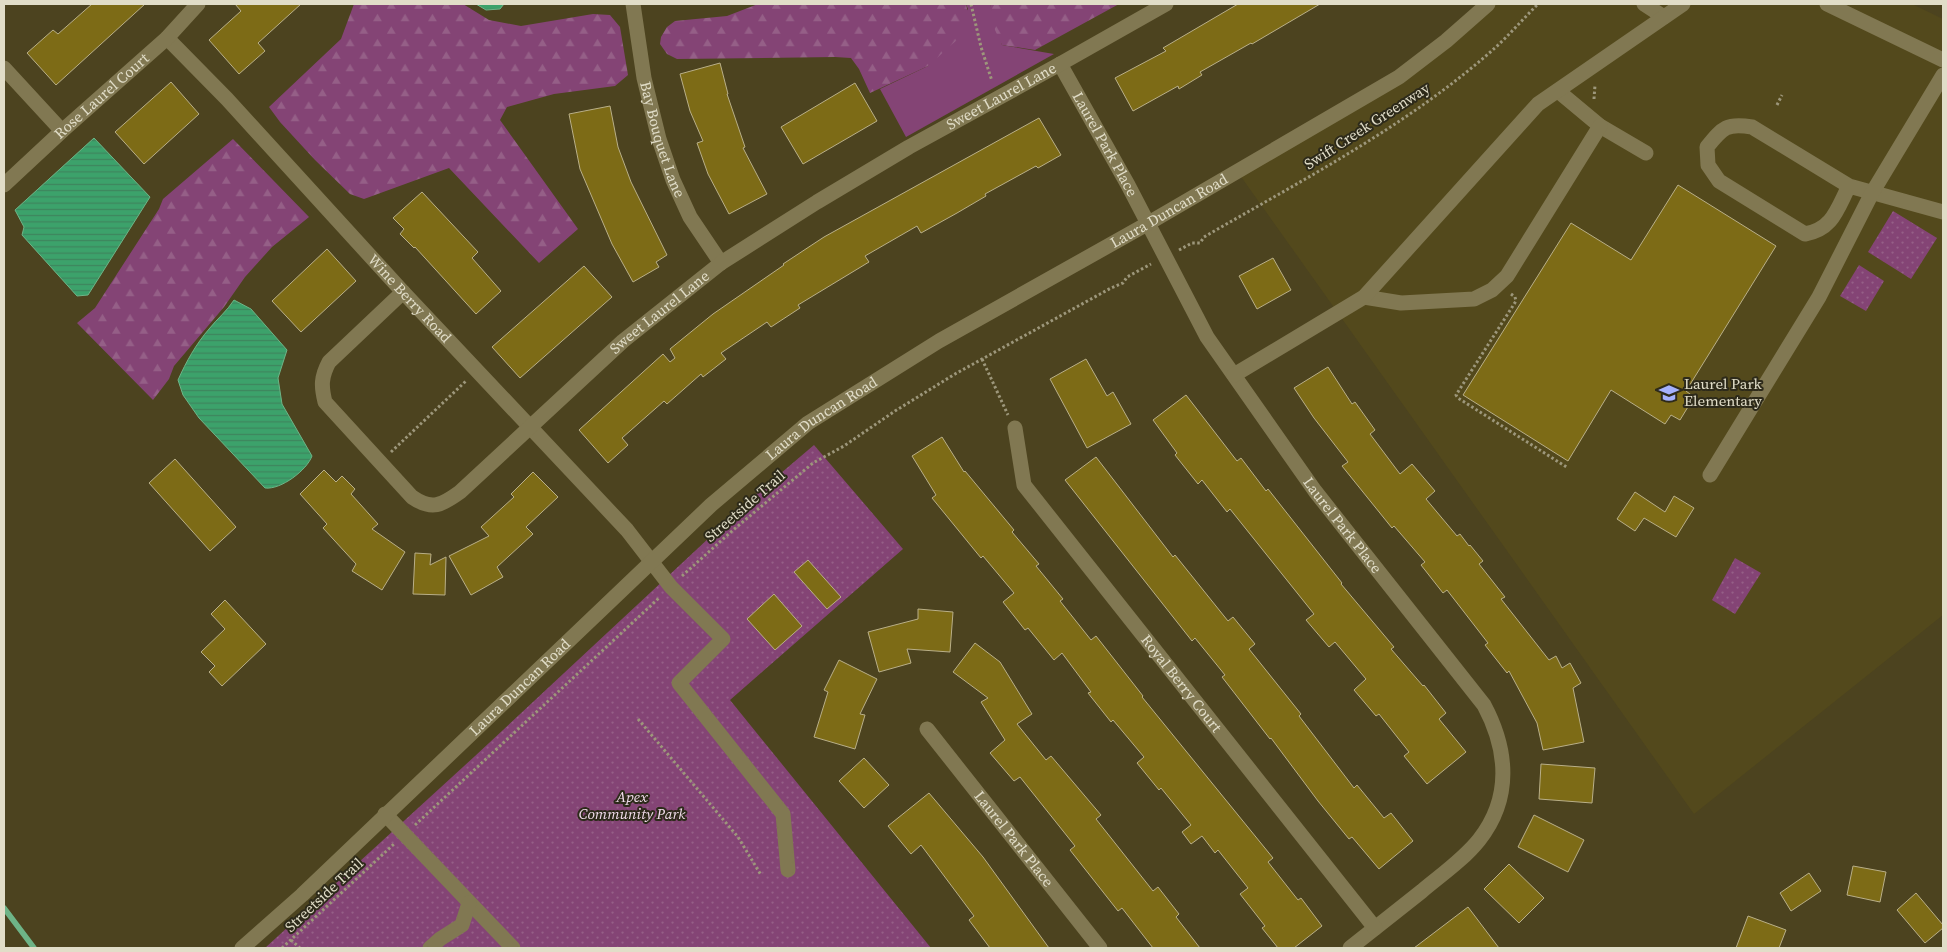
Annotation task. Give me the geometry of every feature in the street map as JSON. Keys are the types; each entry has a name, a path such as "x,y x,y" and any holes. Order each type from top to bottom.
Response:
{"street":[{"name":"Rose Laurel Court","path":"4,186 62,131 167,38 198,4"},
{"name":"Bay Bouquet Lane","path":"634,4 644,78 659,139 673,180 690,217 721,263"},
{"name":"Sweet Laurel Lane","path":"403,292 329,362 323,374 322,386 325,402 412,497 420,503 438,505 450,499 624,341 721,263 817,202 910,147 1166,4"},
{"name":"Laura Duncan Road","path":"242,948 302,895 650,562 730,488 808,423 939,341 1147,224 1399,76 1446,41 1488,4"},
{"path":"1644,4 1664,17"},
{"path":"1234,375 1364,298 1538,104 1683,4"},
{"path":"1827,4 1943,60"},
{"name":"Wine Berry Road","path":"167,38 227,99 403,292 627,530 671,587 723,639 679,683 783,814 788,870"},
{"name":"Laurel Park Place","path":"1060,64 1128,185 1207,337 1316,491 1484,705 1494,724 1500,742 1503,781 1497,808 1490,824 1478,841 1455,864 1350,948"},
{"path":"4,68 62,131"},
{"path":"1710,475 1819,297 1872,192 1943,75"},
{"path":"1558,91 1600,126 1646,153"},
{"path":"1849,186 1831,220 1818,232 1805,234 1719,181 1708,165 1708,147 1719,133 1735,124 1752,127 1849,186 1943,212"},
{"path":"1364,298 1400,302 1474,298 1492,290 1508,276 1600,126"},
{"name":"Royal Berry Court","path":"1015,428 1024,485 1375,928"},
{"name":"Laurel Park Place","path":"927,729 1100,948"},
{"path":"385,814 512,948"},
{"path":"430,948 462,925 469,904"}],"path":[{"path":"971,4 981,47 992,81"},
{"name":"Swift Creek Greenway","path":"1192,243 1200,243 1204,237 1371,139 1426,102 1496,47 1538,4"},
{"path":"1597,104 1594,99 1593,87 1599,79"},
{"path":"1777,104 1782,95"},
{"name":"Streetside Trail","path":"424,816 732,531 813,463 844,446 925,392 1111,288 1123,284 1127,277"},
{"path":"1510,293 1515,296 1516,301 1456,395 1568,468"},
{"path":"982,359 1015,428"},
{"path":"389,454 470,378"},
{"path":"638,719 738,837 761,875"},
{"name":"Streetside Trail","path":"282,948 380,858"},
{"path":"291,940 300,948"}],"shaded area":[{"path":"476,4 504,4 500,9 486,10"},
{"name":"Laurel Park Elementary","path":"1488,4 1912,4 1943,19 1943,615 1694,814 1237,171 1399,77"},
{"path":"94,138 150,197 88,295 77,296 22,235 24,227 15,210"},
{"path":"234,300 251,309 287,350 278,378 282,404 312,456 305,467 293,478 271,488 265,488 199,418 183,395 178,380 200,341"}],"green space":[{"path":"354,4 463,4 489,20 521,26 593,14 610,15 620,27 628,75 615,86 554,94 507,107 500,120 578,229 539,263 449,168 364,199 350,194 315,160 280,122 269,107 341,39"},
{"path":"758,4 966,4 970,22 958,39 928,66 870,93 859,69 851,58 677,59 667,54 660,44 661,37 667,27 675,21 727,16"},
{"path":"966,4 990,4 1002,45 1054,54 906,137 880,89 928,66 968,9"},
{"path":"990,4 1119,4 1035,50 1002,45 995,30"},
{"path":"233,139 309,217 272,247 245,277 224,307 174,366 169,379 153,400 77,323 95,308 159,209 163,199"},
{"path":"1893,211 1937,238 1911,279 1868,252"},
{"path":"1859,265 1884,281 1866,311 1840,296"},
{"name":"Apex Community Park","path":"814,445 903,549 730,700 931,948 265,948 475,756 754,496"},
{"path":"1735,558 1761,573 1735,614 1712,600"}],"building":[{"path":"92,4 145,4 56,85 27,53 53,30 58,34"},
{"path":"235,4 301,4 258,43 265,51 239,74 209,40 241,11"},
{"path":"1238,4 1320,4 1200,72 1202,75 1179,89 1178,86 1133,111 1115,78 1166,51 1163,48"},
{"path":"720,63 727,94 745,147 743,148 767,194 729,214 708,174 697,143 703,141 690,111 680,74"},
{"path":"171,82 199,114 144,164 115,132"},
{"path":"855,83 877,121 803,164 781,127"},
{"path":"610,106 618,147 631,182 667,255 656,262 659,267 633,282 612,244 580,169 569,114"},
{"path":"1039,118 1061,155 1038,168 1036,166 985,194 986,196 921,233 917,226 865,256 869,262 798,305 800,308 771,327 767,322 721,353 726,359 703,377 701,374 667,404 664,401 622,438 628,445 608,463 579,430 663,354 670,362 675,358 670,349 713,314 783,264 824,237"},
{"path":"1678,185 1776,246 1686,391 1694,397 1680,420 1671,415 1665,424 1611,390 1568,461 1463,395 1571,223 1631,260"},
{"path":"422,192 478,252 472,258 501,291 476,314 415,247 400,234 404,229 393,218"},
{"path":"327,249 356,281 301,332 272,301"},
{"path":"1273,258 1291,290 1257,309 1239,276"},
{"path":"584,266 612,297 520,378 492,347"},
{"path":"1086,359 1107,396 1113,392 1131,424 1087,448 1050,379"},
{"path":"1328,367 1352,404 1355,402 1375,430 1370,434 1400,474 1412,464 1435,491 1426,499 1457,536 1460,534 1483,561 1479,564 1505,597 1501,599 1549,660 1556,656 1562,668 1570,663 1581,683 1573,688 1584,742 1543,750 1537,723 1509,671 1507,673 1485,645 1488,643 1447,590 1443,593 1421,565 1425,562 1394,526 1392,528 1342,466 1348,462 1314,418 1294,388"},
{"path":"1186,395 1237,461 1241,458 1266,491 1268,489 1341,584 1394,647 1391,649 1424,685 1446,713 1439,719 1466,752 1427,784 1404,756 1409,752 1379,714 1376,716 1354,690 1366,679 1335,642 1329,647 1306,620 1314,614 1230,509 1227,512 1202,480 1198,484 1175,455 1177,453 1153,420"},
{"path":"942,437 964,472 1014,530 1012,532 1039,564 1036,566 1063,599 1060,601 1091,640 1096,636 1142,697 1273,858 1268,862 1298,900 1301,898 1322,926 1294,948 1278,948 1262,928 1265,926 1240,894 1248,888 1218,850 1215,853 1202,836 1191,844 1182,832 1191,825 1161,788 1159,790 1137,763 1144,757 1113,720 1111,722 1088,693 1091,692 1062,653 1054,660 1028,628 1025,630 1003,602 1014,593 983,556 981,558 932,498 936,495 912,456"},
{"path":"1096,457 1173,557 1175,555 1228,621 1233,617 1255,644 1249,649 1301,714 1299,716 1354,788 1357,785 1384,818 1391,813 1413,841 1379,869 1352,837 1349,839 1318,801 1222,677 1225,675 1195,638 1192,641 1065,480"},
{"path":"175,459 236,527 210,551 149,483"},
{"path":"324,470 336,482 342,476 355,489 351,494 378,524 372,529 405,552 382,590 352,571 356,564 323,528 327,524 300,494"},
{"path":"533,472 558,497 526,527 533,534 497,567 503,577 471,595 449,556 489,536 481,527 514,497 511,494"},
{"path":"1635,492 1665,512 1674,496 1694,508 1676,537 1644,518 1635,531 1617,519"},
{"path":"415,553 431,554 430,565 446,557 445,595 413,594"},
{"path":"808,560 841,597 827,609 794,572"},
{"path":"774,594 802,626 775,650 747,619"},
{"path":"225,600 266,644 222,686 209,672 215,666 201,652 225,629 211,614"},
{"path":"918,609 953,612 950,652 907,649 911,663 879,672 868,632 918,619"},
{"path":"975,643 1000,662 1032,714 1017,724 1046,760 1051,756 1101,815 1096,819 1153,891 1158,887 1179,914 1176,917 1200,948 1153,948 1122,908 1118,911 1070,850 1075,846 1020,777 1014,781 990,753 1005,740 981,702 988,698 953,672"},
{"path":"839,660 877,679 860,714 865,715 855,749 814,737 828,692 824,690"},
{"path":"864,758 889,785 864,808 839,781"},
{"path":"1541,764 1595,768 1592,803 1539,799"},
{"path":"929,793 983,857 1049,948 990,948 969,920 974,916 921,845 911,854 888,826"},
{"path":"1534,815 1584,840 1568,872 1518,847"},
{"path":"1509,864 1544,898 1519,923 1484,889"},
{"path":"1853,866 1886,872 1880,902 1847,895"},
{"path":"1809,873 1821,891 1791,911 1780,893"},
{"path":"1916,893 1943,925 1943,928 1925,943 1897,910"},
{"path":"1468,907 1499,948 1414,948"},
{"path":"1748,916 1786,930 1779,948 1736,948"}],"waterway":[{"path":"4,908 34,948"}],"place":[{"name":"Laurel Park Elementary","path":"1669,393"}]}
